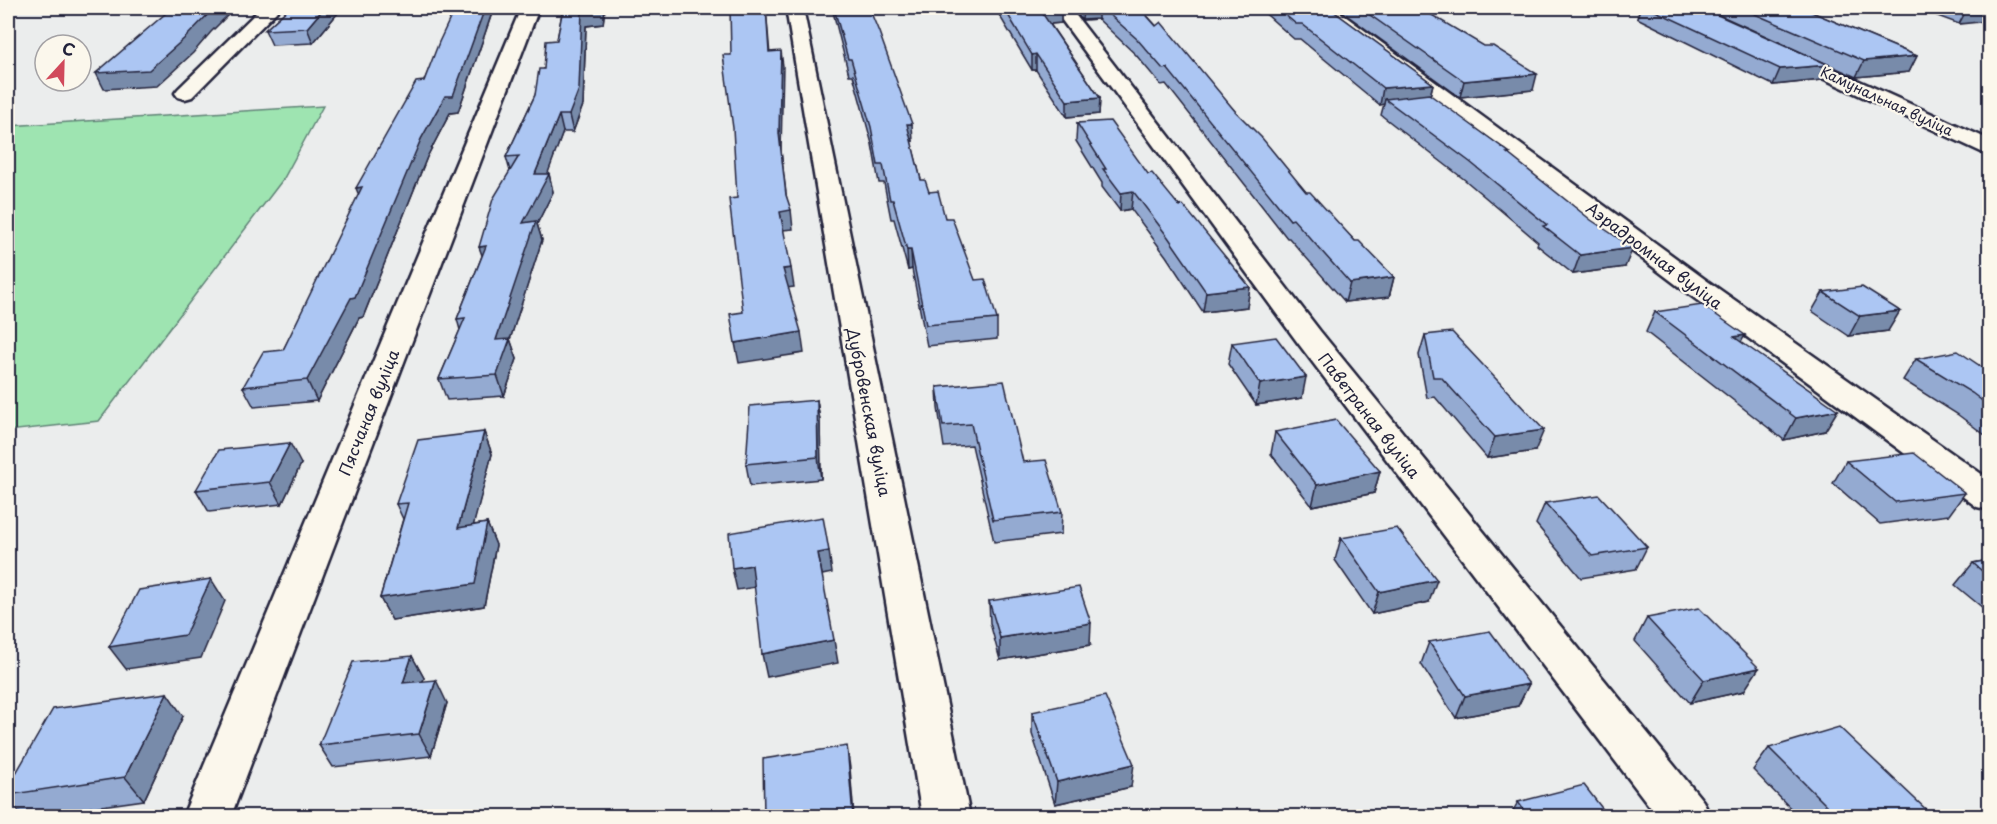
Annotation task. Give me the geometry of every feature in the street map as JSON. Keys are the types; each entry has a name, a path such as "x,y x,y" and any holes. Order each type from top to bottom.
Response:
{"street":[{"path":"185,93 272,8"},
{"name":"Пясчаная вуліца","path":"207,816 530,8"},
{"name":"Дубровенская вуліца","path":"794,8 946,816"},
{"name":"Паветраная вуліца","path":"1061,8 1309,338 1686,816"},
{"name":"Аэрадромная вуліца","path":"1323,8 1696,286 1989,498"},
{"name":"Камунальная вуліца","path":"1763,43 1989,149"}],"green space":[{"path":"323,106 284,178 99,421 8,431 8,126"}],"building":[{"path":"172,8 214,8 149,70 96,73"},
{"path":"289,8 324,8 307,28 265,30"},
{"path":"455,8 485,8 453,96 445,96 421,139 355,297 351,298 307,380 243,387 263,352 283,350 362,187 356,188 416,82 424,81"},
{"path":"563,8 600,8 600,10 582,11 579,89 569,115 559,115 535,174 549,174 523,223 536,221 496,340 510,339 497,375 439,379 465,318 457,319 486,246 479,247 493,199 519,156 506,157 535,95 539,69 544,69 546,41 557,40"},
{"path":"730,8 766,8 769,52 781,51 779,133 786,195 791,210 780,212 791,268 783,269 801,332 735,343 730,314 743,312 729,199 737,198 733,128 723,55 731,55"},
{"path":"834,8 869,8 912,124 907,124 921,180 925,180 929,192 938,191 945,218 952,218 975,280 985,279 997,319 926,325 911,250 907,250 893,200 890,200 883,165 878,165 871,127"},
{"path":"1004,8 1061,8 1040,10 1100,98 1067,101 1036,54 1032,55"},
{"path":"1102,8 1140,8 1156,26 1161,22 1306,192 1310,192 1355,241 1359,241 1394,277 1350,283 1293,219 1290,220 1167,68 1163,69 1137,39"},
{"path":"1277,8 1329,8 1433,84 1383,88 1302,24 1296,24"},
{"path":"1360,8 1420,8 1484,46 1493,46 1537,74 1464,81"},
{"path":"1649,8 1702,8 1829,65 1780,69"},
{"path":"1741,8 1802,8 1917,56 1864,61"},
{"path":"1429,94 1510,153 1507,153 1591,220 1633,248 1580,255 1470,162 1385,99"},
{"path":"1110,121 1148,174 1152,173 1179,206 1183,205 1250,287 1206,292 1133,191 1121,193 1103,169 1106,169 1077,123"},
{"path":"1862,287 1900,311 1860,316 1823,292"},
{"path":"1702,305 1745,335 1734,337 1838,410 1796,418 1655,312"},
{"path":"1452,332 1544,430 1495,437 1441,377 1433,377 1425,335"},
{"path":"1276,337 1306,377 1260,384 1232,343"},
{"path":"1958,351 1989,372 1989,406 1916,359"},
{"path":"1004,381 1023,462 1046,460 1062,512 993,520 971,424 943,426 937,387"},
{"path":"817,400 818,457 746,464 750,406"},
{"path":"1336,420 1380,471 1317,485 1275,432"},
{"path":"484,432 458,528 487,523 475,584 380,598 408,503 396,504 418,440"},
{"path":"290,443 270,482 196,490 219,450"},
{"path":"1914,453 1965,493 1895,502 1846,461"},
{"path":"1599,495 1647,547 1592,556 1545,503"},
{"path":"823,517 829,551 818,553 834,640 762,654 752,565 732,568 729,533"},
{"path":"1397,528 1437,580 1379,592 1341,538"},
{"path":"1989,560 1989,577 1973,563"},
{"path":"211,579 185,635 109,647 139,590"},
{"path":"1079,587 1091,623 1000,638 989,601"},
{"path":"1699,608 1759,668 1704,680 1647,618"},
{"path":"1490,631 1529,684 1465,696 1429,642"},
{"path":"412,656 403,683 436,680 419,734 319,745 353,662"},
{"path":"167,693 125,777 8,795 8,787 53,709"},
{"path":"1105,696 1134,764 1057,782 1032,712"},
{"path":"1839,727 1933,816 1837,816 1769,748"},
{"path":"847,746 853,816 764,816 763,759"},
{"path":"1584,785 1608,816 1528,816 1518,802"}]}
